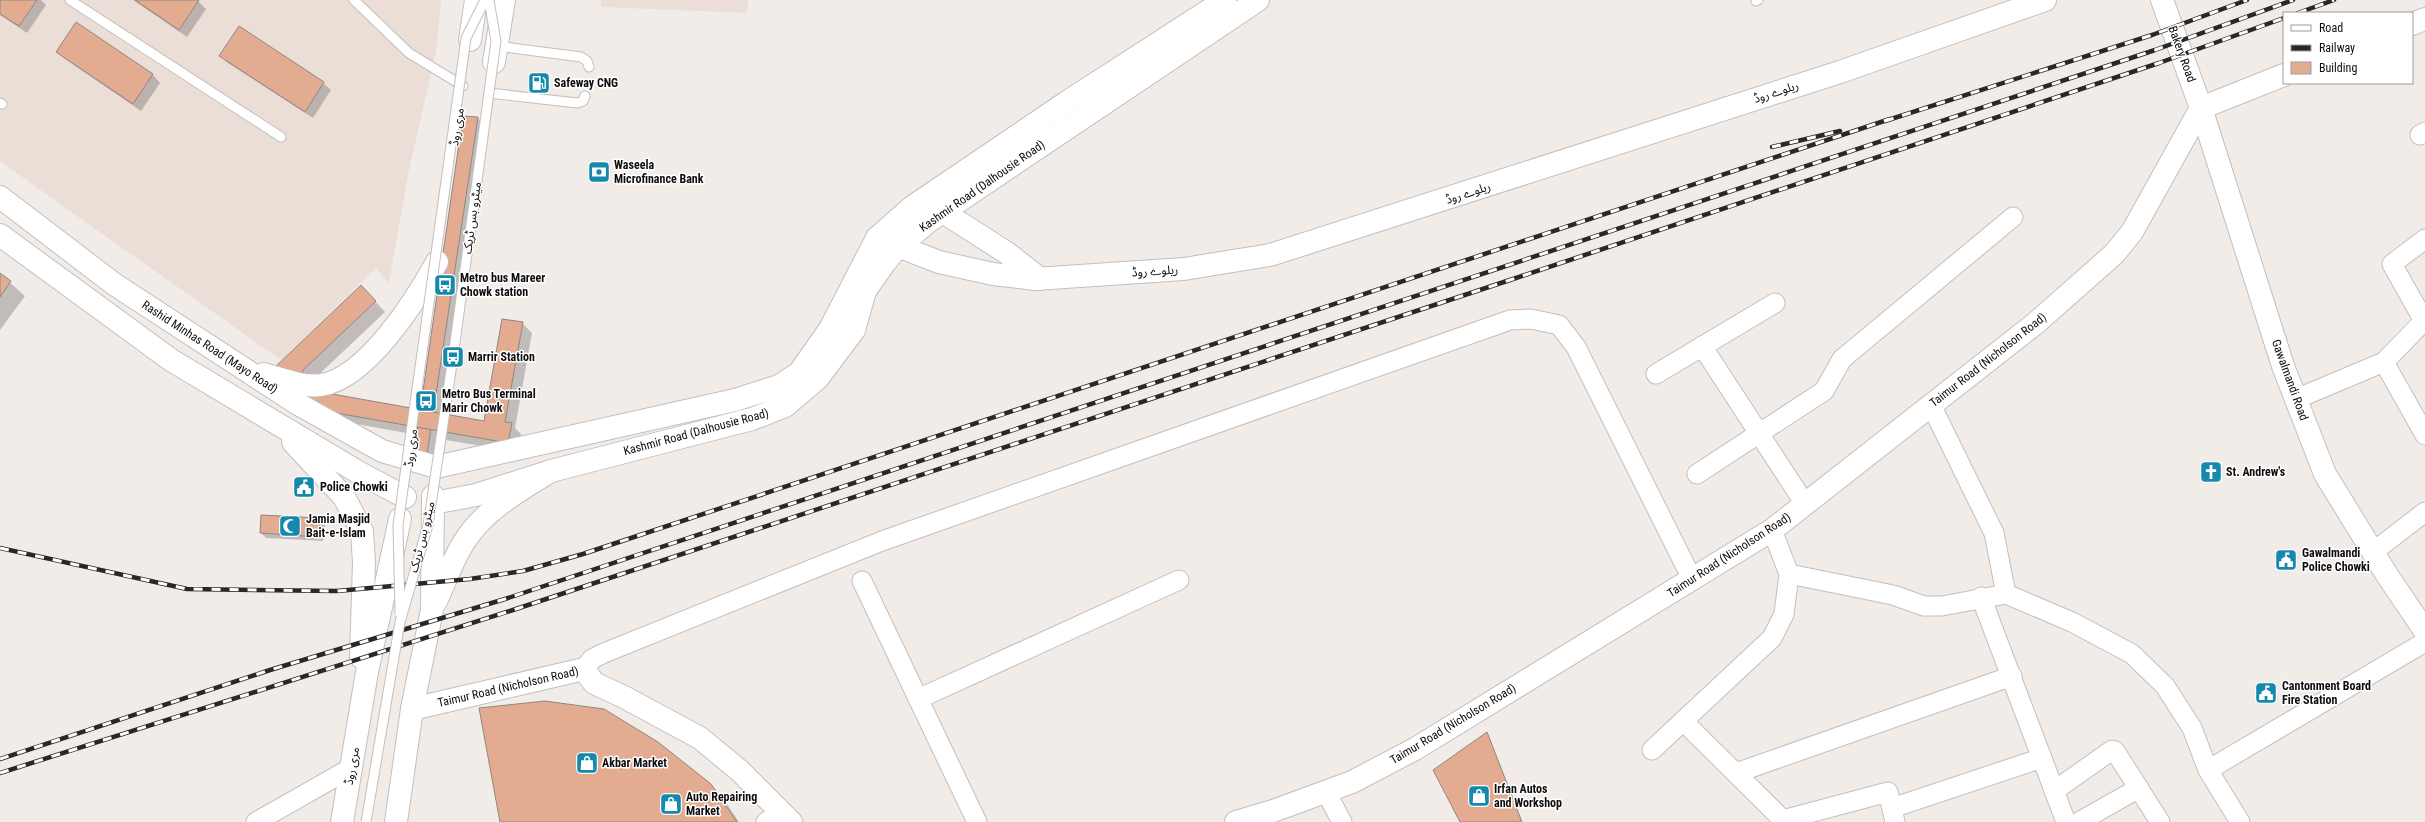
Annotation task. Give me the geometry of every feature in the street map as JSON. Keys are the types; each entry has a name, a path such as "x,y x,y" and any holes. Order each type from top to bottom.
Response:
{"main road":[{"name":"مری روڈ","path":"342,822 367,672 405,497 476,0"},
{"path":"396,822 412,709 432,610 433,503 436,467 465,250 504,0"},
{"name":"Kashmir Road (Dalhousie Road)","path":"436,467 727,402 778,386 800,373 816,352 877,238 929,194 1225,0"},
{"name":"Kashmir Road (Dalhousie Road)","path":"433,503 476,496 551,471 752,419 785,406 818,378 854,330 865,291 898,247 942,212 1258,0"},
{"name":"ریلوے روڈ","path":"877,238 939,262 993,274 1040,279 1184,269 1270,255 1832,74 2045,0"},
{"name":"Bakery Road","path":"2162,0 2201,108"},
{"path":"2413,24 2425,19"},
{"path":"2201,108 2283,75"},
{"name":"Gawalmandi Road","path":"2201,108 2283,366 2325,474 2373,552 2425,630"},
{"name":"Taimur Road (Nicholson Road)","path":"1236,822 1273,811 1352,782 1415,749 1772,530 2036,323 2114,254 2132,232 2201,108"},
{"path":"929,194 942,212 1007,253 1040,279"},
{"name":"Rashid Minhas Road (Mayo Road)","path":"0,197 114,284 298,404 382,451 409,461 436,467"},
{"path":"0,235 171,360 358,472 405,497"},
{"path":"244,369 320,386 336,381 359,366 394,328 420,293 438,262"},
{"path":"277,424 344,497 362,531 364,562 360,720"},
{"path":"432,610 464,542 482,520 517,492 551,471"},
{"name":"Taimur Road (Nicholson Road)","path":"412,709 584,669 594,683 624,697 700,738 740,771 780,819"}],"street":[{"path":"1697,474 1824,391 1842,359 2013,218"},
{"path":"2296,399 2384,362 2424,321 2392,264 2425,239"},
{"path":"1656,374 1775,303"},
{"path":"584,669 592,659 604,653 882,541 1510,320 1531,319 1559,325 1576,347 1692,580"},
{"path":"1702,346 1805,504"},
{"path":"2384,362 2425,435"},
{"path":"1931,405 1994,533 2006,594"},
{"path":"2373,552 2425,512"},
{"path":"1652,750 1772,638 1784,614 1789,574 1772,530"},
{"path":"1789,574 1893,595 1924,606 1942,606 1981,597 2006,594 2072,622 2132,654 2153,673 2173,698 2192,728 2208,770 2240,822"},
{"path":"918,699 1179,580"},
{"path":"862,581 977,822"},
{"path":"1981,597 2066,822"},
{"path":"2208,770 2425,642"},
{"path":"1736,772 2012,676"},
{"path":"1683,721 1784,820 1888,792 1898,814 2042,758"},
{"path":"2054,791 2112,750 2115,750 2160,822"},
{"path":"256,822 351,768"},
{"path":"2079,822 2139,788"},
{"path":"1326,792 1342,822"}],"lane":[{"path":"70,0 281,138"},
{"path":"354,0 409,53 464,86"},
{"name":"میٹرو بس ٹریک","path":"400,622 398,525 466,38 485,0"},
{"name":"میٹرو بس ٹریک","path":"366,822 400,622 428,525 453,357 496,41 489,0"},
{"path":"497,46 581,57 587,61 589,67"},
{"path":"489,93 577,103 583,101 585,96"}],"shaded area":[{"path":"0,0 441,0 436,52 409,170 389,283 376,268 281,360 0,161"},
{"path":"601,0 748,0 747,13 601,7"}],"building":[{"path":"0,0 37,0 19,26 0,14"},
{"path":"135,0 199,0 179,30"},
{"path":"76,22 153,74 133,104 56,52"},
{"path":"239,26 324,82 305,112 219,56"},
{"name":"Metro bus Mareer Chowk station","path":"463,116 478,117 427,454 414,453"},
{"path":"0,273 11,281 0,297"},
{"path":"361,285 376,301 302,371 321,392 484,421 502,319 523,322 505,422 512,423 508,443 313,409 274,368"},
{"name":"Jamia Masjid Bait-e-Islam","path":"261,515 320,518 319,537 260,533"},
{"name":"Akbar Market","path":"545,701 604,709 658,742 711,784 737,822 500,822 479,708"},
{"name":"Irfan Autos and Workshop","path":"1487,732 1522,822 1460,822 1433,770"}],"railway":[{"path":"1885,121 2152,35 2247,0"},
{"path":"0,759 270,670 505,599 2155,50 2293,0"},
{"path":"2301,12 2334,0"},
{"path":"0,773 510,611 1513,279 2159,63 2283,18"},
{"path":"0,548 187,589 337,591 470,579 523,571 583,554 1890,119"},
{"path":"1772,147 1840,131"}],"place":[{"name":"Safeway CNG","path":"539,83"},
{"name":"Waseela Microfinance Bank","path":"599,172"},
{"name":"Metro bus Mareer Chowk station","path":"445,285"},
{"name":"Marrir Station","path":"453,357"},
{"name":"Metro Bus Terminal Marir Chowk","path":"426,401"},
{"name":"St. Andrew's","path":"2211,472"},
{"name":"Police Chowki","path":"304,487"},
{"name":"Jamia Masjid Bait-e-Islam","path":"290,526"},
{"name":"Gawalmandi Police Chowki","path":"2286,560"},
{"name":"Cantonment Board Fire Station","path":"2266,693"},
{"name":"Akbar Market","path":"587,763"},
{"name":"Irfan Autos and Workshop","path":"1479,796"},
{"name":"Auto Repairing Market","path":"671,804"}]}
